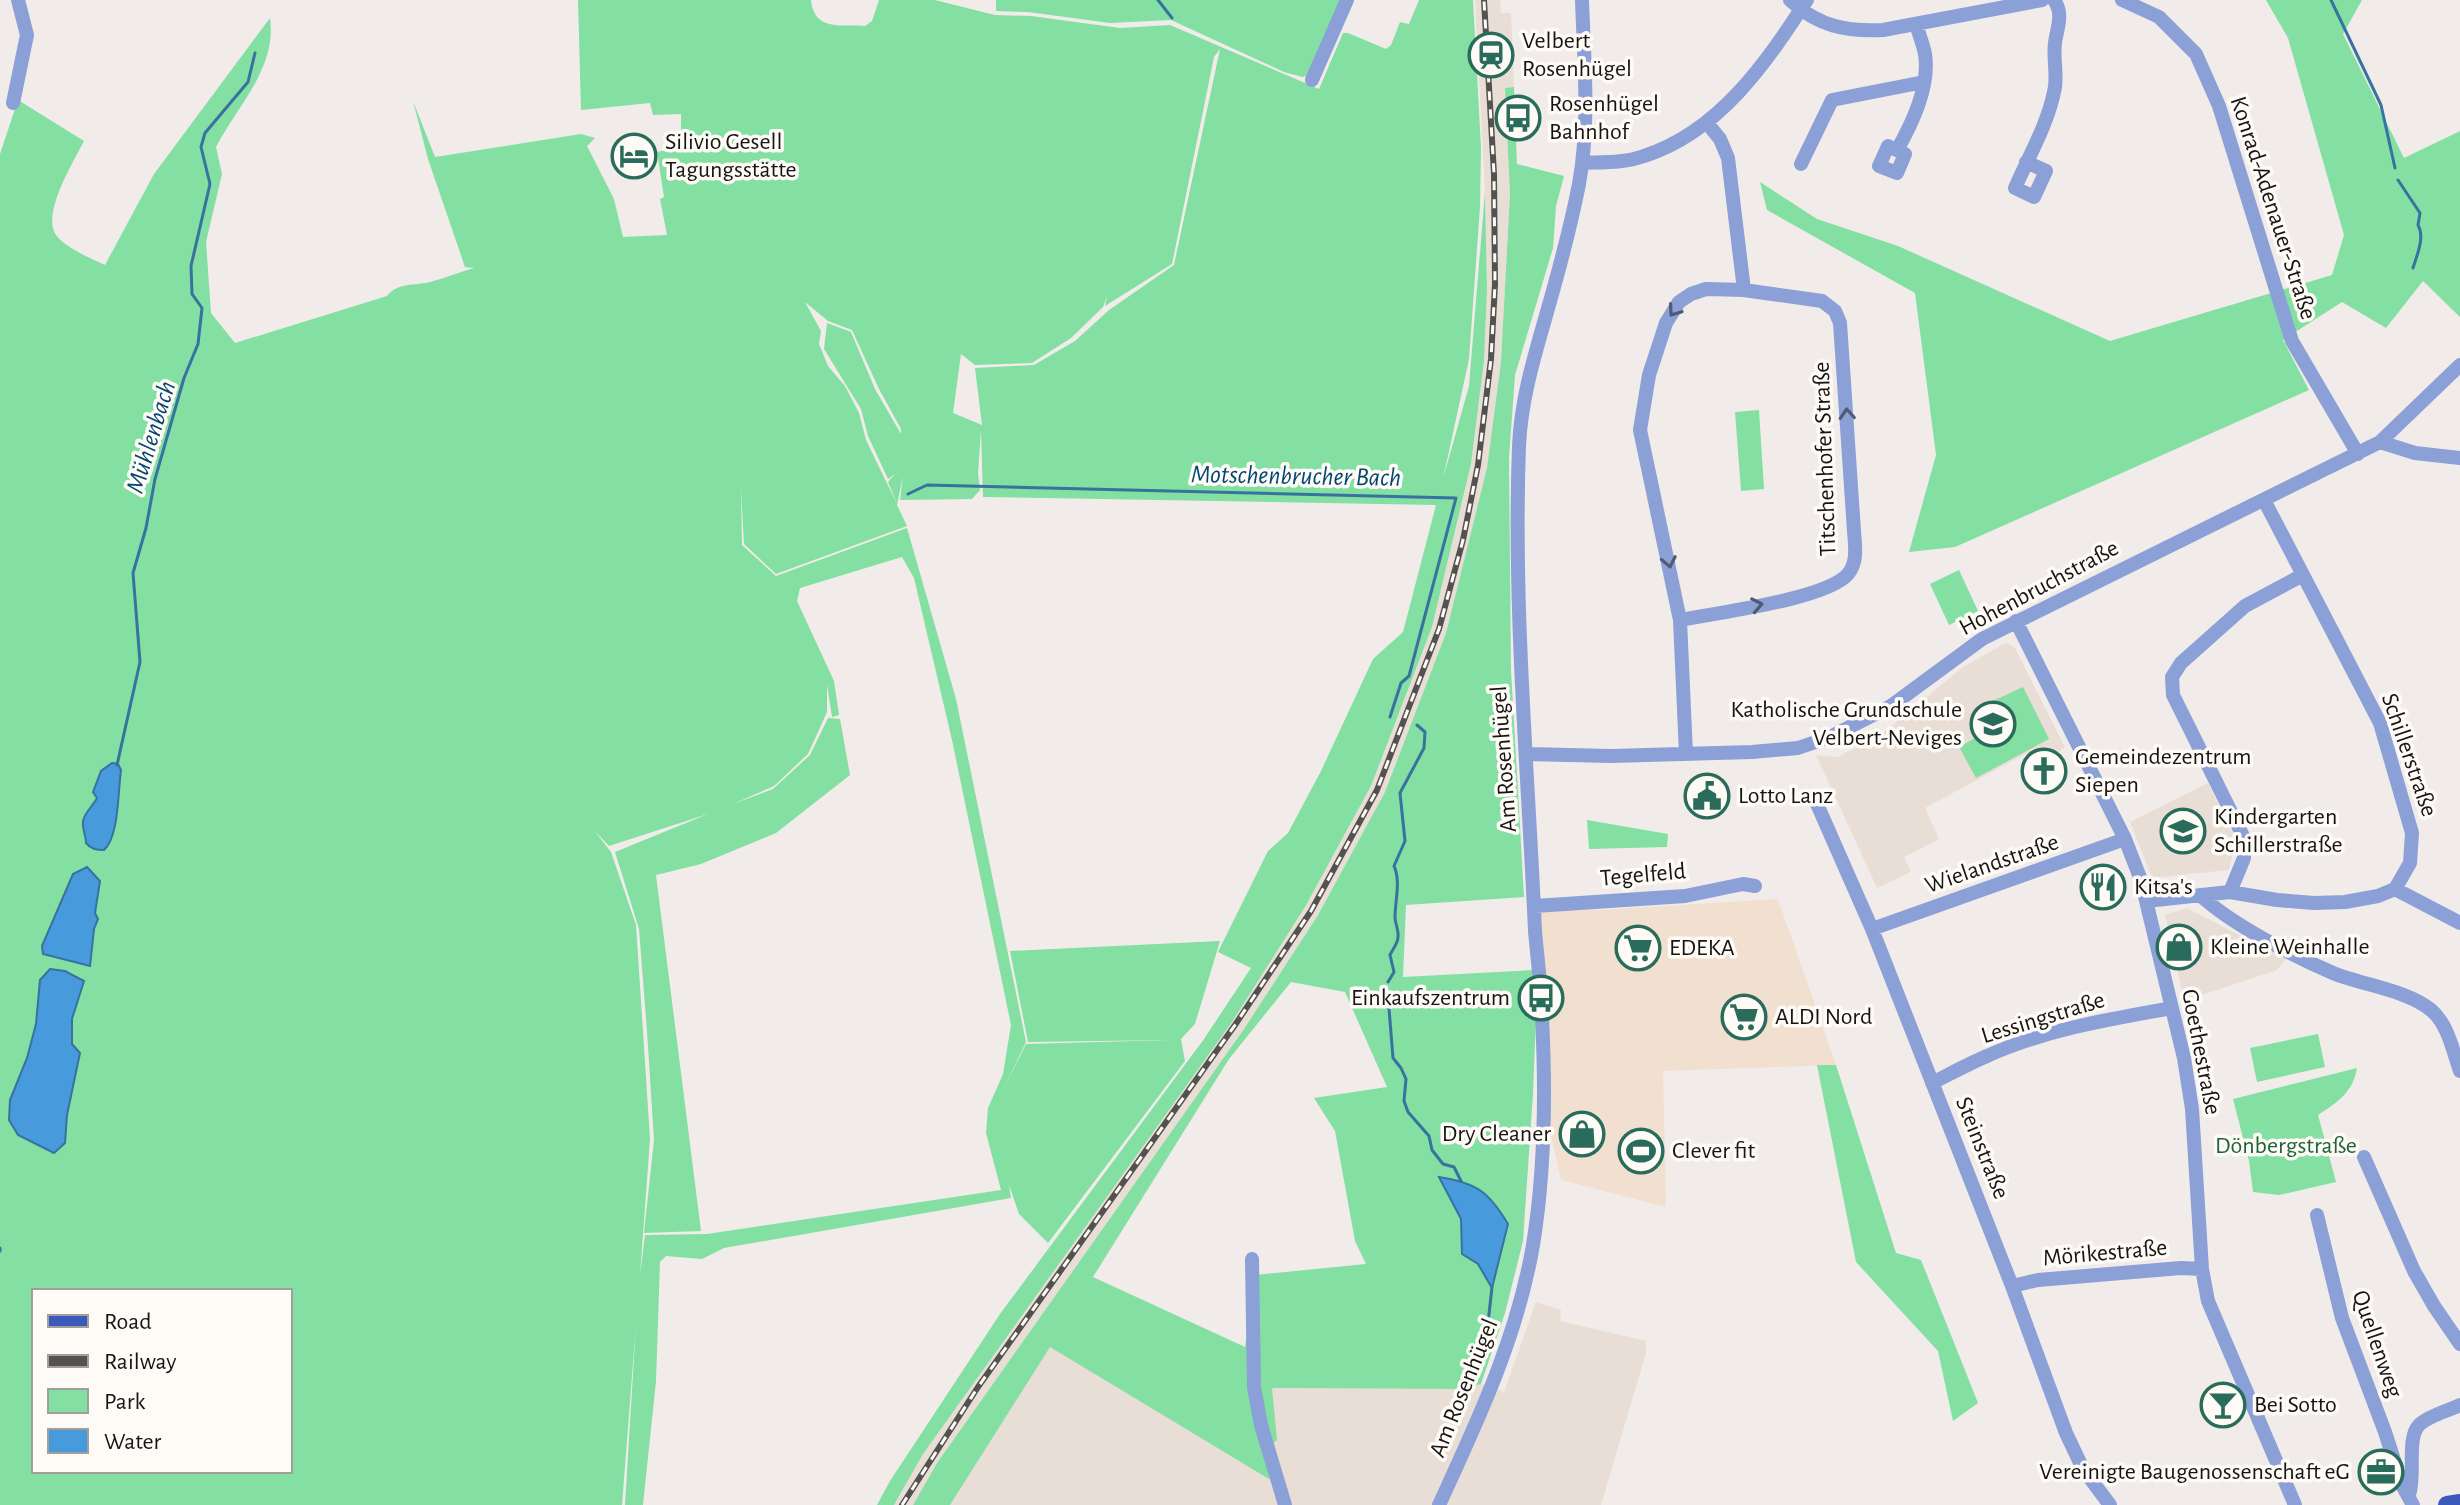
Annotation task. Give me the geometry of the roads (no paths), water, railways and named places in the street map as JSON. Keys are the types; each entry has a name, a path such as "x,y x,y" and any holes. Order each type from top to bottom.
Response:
{"main road":[{"path":"2447,1505 2460,1503"}],"street":[{"path":"13,103 27,35 18,0"},
{"path":"1312,80 1347,0"},
{"name":"Am Rosenhügel","path":"1439,1505 1491,1392 1506,1350 1533,1246 1541,1186 1544,1081 1520,672 1518,508 1523,397 1565,246 1582,163 1585,133 1582,0"},
{"path":"1582,163 1643,157 1675,143 1707,123 1760,67 1799,3 1818,21 1836,28 1860,31 1916,24 2042,0"},
{"path":"2026,162 2051,107 2055,86 2054,44 2060,18 2054,0"},
{"name":"Konrad-Adenauer-Straße","path":"2122,0 2159,17 2196,54 2219,106 2292,341 2358,454"},
{"path":"1897,150 1906,135 1924,82 1925,56 1916,24"},
{"path":"1801,164 1832,100 1924,82"},
{"path":"1707,123 1720,139 1728,158 1744,290"},
{"name":"Titschenhofer Straße","path":"1680,620 1773,602 1829,587 1839,582 1854,565 1854,519 1840,323 1835,311 1822,301 1744,290 1706,289 1691,294 1679,302 1666,323 1649,375 1640,430 1680,620 1686,754"},
{"name":"Hohenbruchstraße","path":"1526,754 1686,754 1786,749 1845,732 1891,706 1982,639 2380,442 2460,365"},
{"path":"2380,442 2415,453 2460,458"},
{"name":"Schillerstraße","path":"2264,500 2380,723 2412,833 2410,863 2395,889"},
{"path":"2230,892 2244,858 2244,838 2173,695 2172,677 2181,663 2245,606 2301,576"},
{"name":"Goethestraße","path":"2016,621 2137,869 2172,1008 2192,1109 2202,1269 2208,1301 2295,1505"},
{"name":"Steinstraße","path":"1817,804 1872,929 2012,1286 2066,1433 2083,1469 2110,1505"},
{"name":"Wielandstraße","path":"1872,929 2125,839"},
{"name":"Tegelfeld","path":"1535,906 1685,896 1743,884 1755,886"},
{"path":"2146,901 2230,892 2314,903 2356,900 2395,889 2460,923"},
{"path":"2200,895 2212,907 2333,973 2417,1001 2433,1011 2443,1026 2460,1071"},
{"name":"Lessingstraße","path":"1932,1083 1989,1054 2038,1038 2100,1021 2172,1008"},
{"path":"2364,1157 2414,1271 2460,1344"},
{"name":"Quellenweg","path":"2317,1215 2342,1318 2408,1495"},
{"path":"1252,1259 1254,1387 1261,1425 1285,1505"},
{"name":"Mörikestraße","path":"2012,1286 2038,1280 2181,1268 2202,1269"},
{"path":"2408,1495 2414,1481 2413,1436 2420,1423 2460,1405"}],"water":[{"path":"112,763 118,764 121,770 115,825 109,844 104,850 96,849 86,843 83,819 97,798 93,792 101,771"},
{"path":"87,867 100,881 95,913 98,919 90,966 43,954 42,946 73,874"},
{"path":"50,969 65,971 84,981 72,1019 72,1044 80,1053 67,1115 65,1143 54,1153 18,1135 9,1120 10,1100 27,1058 36,1024 40,980"},
{"path":"1439,1177 1463,1182 1481,1191 1495,1204 1508,1224 1492,1288 1478,1264 1462,1254 1461,1219"}],"waterway":[{"path":"1158,0 1172,18"},
{"path":"2331,0 2381,105 2395,168"},
{"name":"Mühlenbach","path":"117,765 140,662 133,573 146,528 155,479 184,378 198,344 202,308 192,294 191,266 210,184 201,147 205,133 248,82 255,53"},
{"path":"2398,180 2420,213 2418,225 2421,240 2413,268"},
{"name":"Motschenbrucher Bach","path":"908,494 927,485 1456,498 1409,676 1401,683 1390,717"},
{"name":"Motschenbrucher Bach","path":"1388,982 1394,972 1390,955 1398,934 1394,866 1405,841 1400,793 1424,748 1425,732 1417,725"},
{"name":"Motschenbrucher Bach","path":"1388,996 1393,1058 1406,1079 1404,1101 1408,1112 1429,1136 1432,1150 1443,1164 1454,1167 1461,1181"},
{"name":"Motschenbrucher Bach","path":"1470,1393 1487,1332 1492,1287"}],"railway":[{"path":"902,1505 978,1387 1235,1025 1311,911 1377,790 1439,629 1463,540 1478,465 1491,359 1495,284 1494,174 1484,0"}],"place":[{"name":"Velbert Rosenhügel","path":"1491,55"},
{"name":"Rosenhügel Bahnhof","path":"1518,118"},
{"name":"Silivio Gesell Tagungsstätte","path":"634,156"},
{"name":"Katholische Grundschule Velbert-Neviges","path":"1993,724"},
{"name":"Gemeindezentrum Siepen","path":"2044,771"},
{"name":"Lotto Lanz","path":"1707,796"},
{"name":"Kindergarten Schillerstraße","path":"2183,831"},
{"name":"Kitsa's","path":"2103,887"},
{"name":"Kleine Weinhalle","path":"2179,947"},
{"name":"EDEKA","path":"1638,948"},
{"name":"Einkaufszentrum","path":"1541,998"},
{"name":"ALDI Nord","path":"1744,1017"},
{"name":"Dry Cleaner","path":"1582,1134"},
{"name":"Clever fit","path":"1641,1151"},
{"name":"Bei Sotto","path":"2223,1405"},
{"name":"Vereinigte Baugenossenschaft eG","path":"2381,1472"}],"park label":[{"name":"Dönbergstraße","path":"2286,1146"}]}
